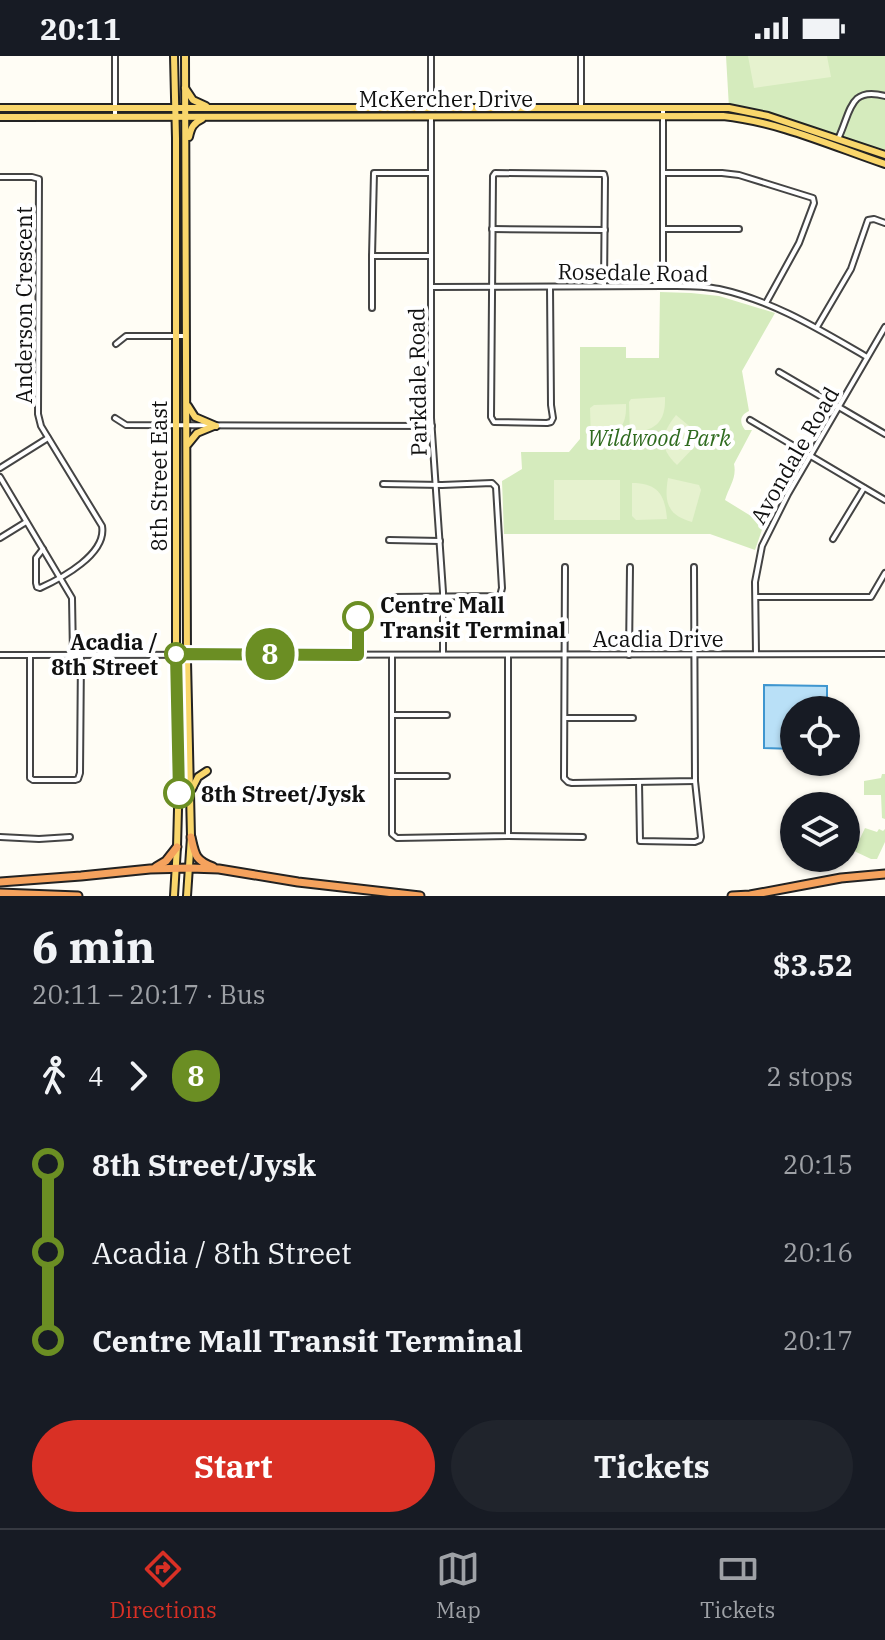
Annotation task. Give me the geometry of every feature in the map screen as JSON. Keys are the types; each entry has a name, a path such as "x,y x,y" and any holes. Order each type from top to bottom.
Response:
{"highway":[{"path":"191,837 194,855 219,869"},
{"path":"150,869 166,861 177,847"},
{"path":"0,882 190,868 219,869 420,896"},
{"path":"732,896 883,874"},
{"path":"0,893 78,896"}],"main road":[{"name":"8th Street East","path":"174,56 179,771 174,896"},
{"name":"8th Street East","path":"185,56 187,654 191,792 187,896"},
{"path":"157,108 170,99 174,87"},
{"path":"184,87 193,100 213,108"},
{"name":"McKercher Drive","path":"0,108 431,112 663,112 729,108 768,116 885,155"},
{"name":"McKercher Drive","path":"0,117 186,118 581,108 663,112 748,119 885,164"},
{"path":"186,157 191,129 196,121 207,117"},
{"path":"159,118 168,123 176,138"},
{"path":"186,401 195,417 216,426"},
{"path":"187,448 197,433 216,426"},
{"path":"191,792 198,777 207,771"}],"street":[{"path":"115,56 115,117"},
{"name":"Parkdale Road","path":"431,56 432,426 443,597 443,654"},
{"path":"581,56 581,108"},
{"path":"838,139 857,97 868,92 885,96"},
{"path":"663,112 663,286"},
{"path":"372,308 374,173 431,173"},
{"path":"550,287 553,418 547,423 497,423 491,417 495,173 604,174 604,286"},
{"path":"664,173 739,175 813,198 814,203 799,243 766,303"},
{"name":"Anderson Crescent","path":"0,177 39,179 38,414 41,426 102,526 101,540 91,557 60,577"},
{"path":"817,328 851,269 866,222 871,219 885,223"},
{"path":"492,229 605,230"},
{"path":"663,229 739,229"},
{"path":"372,256 431,256"},
{"name":"Rosedale Road","path":"431,287 663,286 717,289 766,303 867,357"},
{"name":"Avondale Road","path":"756,654 756,567 762,546 772,522 885,327"},
{"path":"116,344 126,336 186,336"},
{"path":"779,372 885,434"},
{"path":"115,418 126,425 432,426"},
{"path":"750,420 885,500"},
{"path":"0,468 48,438"},
{"path":"0,477 72,598 73,655"},
{"path":"383,484 492,483 496,487 502,594 497,597 394,597"},
{"path":"833,539 864,488"},
{"path":"0,538 26,522"},
{"path":"389,540 440,541"},
{"path":"43,549 36,558 37,587 44,587 60,577"},
{"path":"565,567 566,781 695,781"},
{"path":"629,655 630,567"},
{"path":"639,782 640,841 698,842 701,837 695,781 694,567"},
{"path":"756,597 871,597 885,573"},
{"name":"Acadia Drive","path":"0,655 885,654"},
{"path":"30,655 30,778 33,780 78,779 81,655"},
{"path":"392,655 392,834 397,838 583,837"},
{"path":"508,655 508,836"},
{"path":"392,715 447,715"},
{"path":"565,718 633,718"},
{"path":"392,776 447,776"},
{"path":"0,837 70,837"}],"green space":[{"path":"726,56 885,56 885,155 768,116 729,108"},
{"path":"748,56 827,56 831,77 754,88"},
{"name":"Wildwood Park","path":"660,292 719,296 775,313 742,371 749,411 741,422 745,430 752,430 734,464 734,478 725,500 764,524 755,550 710,534 504,534 502,481 522,469 521,452 569,452 580,439 580,347 626,347 626,358 659,358"},
{"path":"665,397 661,420 652,428 630,434 631,399"},
{"path":"626,404 624,420 618,431 591,440 590,408 594,405"},
{"path":"676,415 700,435 700,441 677,465 664,446 667,428"},
{"path":"668,478 699,485 701,490 692,522 677,516 669,506"},
{"path":"554,480 620,480 620,520 554,520"},
{"path":"632,483 648,485 658,492 667,519 636,520 632,516"},
{"path":"885,774 885,819 882,818 881,795 864,795 864,781 881,778"},
{"path":"865,828 877,832 885,829 885,842 877,859 860,854 860,838"}],"water":[{"path":"764,685 827,686 827,696 780,696 780,749 764,748"}],"bus line":[{"name":"8","path":"179,793 176,654 358,655 358,617"}],"place":[{"name":"Centre Mall Transit Terminal","path":"358,617"},
{"name":"Acadia / 8th Street","path":"176,654"},
{"name":"8th Street/Jysk","path":"179,793"}]}
